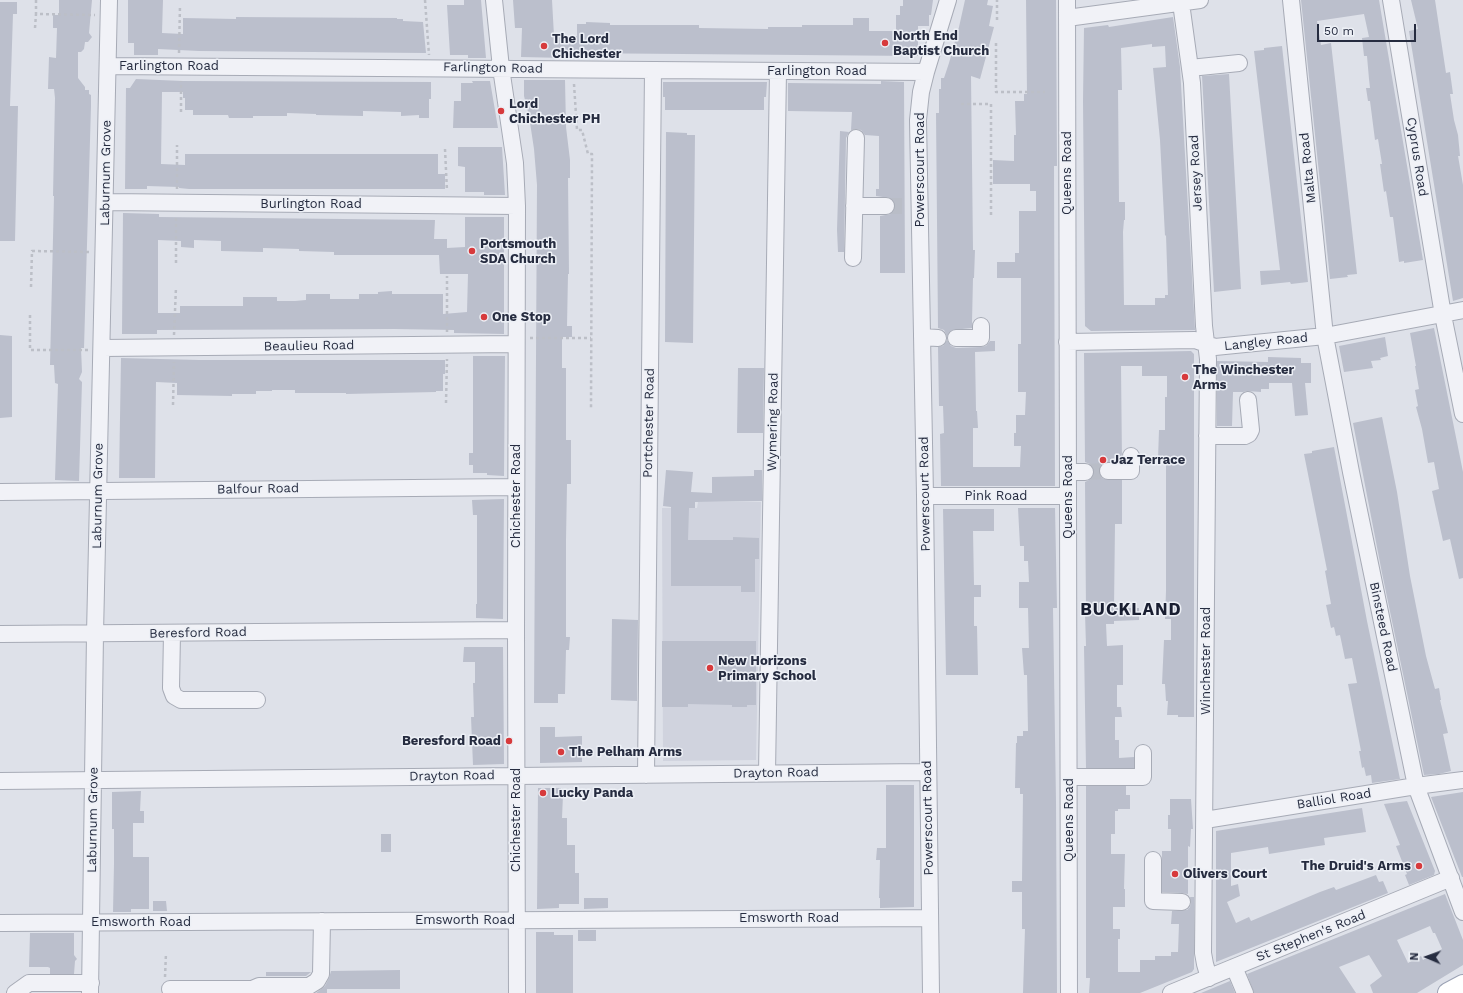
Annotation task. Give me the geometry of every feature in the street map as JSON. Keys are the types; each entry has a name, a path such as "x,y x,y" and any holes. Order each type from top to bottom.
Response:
{"main road":[{"path":"1448,993 1463,985"}],"street":[{"name":"Chichester Road","path":"494,0 501,68 515,163 517,206 517,993"},
{"name":"Powerscourt Road","path":"931,993 922,337 912,206 921,92 948,0"},
{"name":"Queens Road","path":"1067,0 1069,993"},
{"path":"1067,18 1200,0"},
{"name":"Malta Road","path":"1291,0 1325,336"},
{"name":"Cyprus Road","path":"1391,0 1443,315 1463,414"},
{"name":"Jersey Road","path":"1181,3 1190,68 1204,326 1207,344"},
{"name":"Laburnum Grove","path":"90,988 95,634 108,66 108,7"},
{"path":"1190,68 1239,62"},
{"name":"Farlington Road","path":"108,66 926,72"},
{"name":"Portchester Road","path":"646,775 653,70"},
{"name":"Wymering Road","path":"767,773 778,71"},
{"path":"853,258 856,138"},
{"name":"Burlington Road","path":"105,202 517,206"},
{"path":"854,206 886,206"},
{"name":"Langley Road","path":"1067,342 1195,340 1215,347 1325,336 1443,315 1463,310"},
{"path":"956,338 981,338 981,326"},
{"name":"Binsteed Road","path":"1325,336 1351,472 1416,786 1463,912"},
{"path":"922,337 938,338"},
{"name":"Beaulieu Road","path":"102,349 516,341"},
{"name":"Winchester Road","path":"1207,344 1205,820 1193,902 1205,964 1210,978"},
{"path":"1207,436 1245,436 1249,434 1251,430 1248,400"},
{"path":"1108,471 1131,471 1131,456"},
{"path":"1068,472 1085,472"},
{"name":"Balfour Road","path":"0,492 516,487"},
{"name":"Pink Road","path":"925,496 1068,496"},
{"name":"Beresford Road","path":"0,634 516,630"},
{"path":"172,633 171,688 174,696 181,700 257,700"},
{"path":"1069,777 1142,776 1143,753"},
{"name":"Drayton Road","path":"0,781 927,772"},
{"name":"Balliol Road","path":"1205,820 1416,786 1463,780"},
{"path":"1153,860 1153,901 1193,902"},
{"name":"St Stephen's Road","path":"1171,993 1451,878"},
{"name":"Emsworth Road","path":"0,923 929,918"},
{"path":"167,984 252,989 259,986 309,986 316,981 321,974 322,921"},
{"path":"1234,967 1245,993"},
{"path":"14,993 29,983 90,988"}],"path":[{"path":"35,28 36,0"},
{"path":"425,0 430,68"},
{"path":"997,0 997,20"},
{"path":"180,5 181,112"},
{"path":"36,14 108,7"},
{"path":"996,42 996,92 1045,92"},
{"path":"572,69 577,130 582,130 588,154 592,154 590,409"},
{"path":"961,104 991,104 991,218"},
{"path":"446,150 447,205"},
{"path":"31,287 32,251 104,252"},
{"path":"30,315 30,350 102,349"},
{"path":"516,341 591,338"},
{"path":"166,953 167,984"}],"shaded area":[{"name":"New Horizons Primary School","path":"698,502 761,502 756,760 663,761 662,508 697,508"}],"building":[{"path":"59,0 92,0 89,33 92,37 88,42 85,42 84,49 81,52 78,52 78,78 85,87 85,90 89,90 89,94 91,95 84,348 81,348 82,372 79,379 82,382 79,481 55,480 58,384 55,383 54,365 50,365 55,98 54,89 48,89 49,57 56,58 57,28 53,28 53,15 59,15"},
{"path":"128,0 163,0 162,33 183,34 183,18 397,18 403,19 403,21 423,22 426,53 199,51 158,49 158,55 134,55 134,43 128,43"},
{"path":"464,0 481,0 486,58 468,58 468,55 450,55 447,5 464,5"},
{"path":"513,0 552,0 554,36 577,36 577,24 586,24 586,22 610,23 610,25 699,25 699,28 768,29 768,27 802,27 802,25 853,25 853,18 869,18 869,31 896,31 896,15 900,15 900,6 903,6 903,0 933,0 931,15 929,15 929,26 918,26 918,56 566,53 566,58 521,57 522,28 515,28"},
{"path":"965,0 988,0 987,5 993,6 989,26 994,27 980,79 971,76 973,250 975,250 972,328 952,330 947,336 944,330 938,328 936,113 939,113 939,89 941,89 941,78 944,78 949,63"},
{"path":"1026,0 1056,0 1057,166 1054,166 1055,486 941,486 940,434 944,433 943,406 939,406 938,347 943,346 947,340 951,346 956,348 981,347 986,346 990,341 995,341 995,351 975,352 976,411 978,428 973,428 973,467 1020,467 1021,446 1014,446 1014,433 1016,433 1016,415 1025,415 1026,392 1018,392 1018,344 1021,344 1021,278 997,278 997,262 1015,262 1015,253 1019,253 1019,211 1036,211 1036,191 1030,191 1030,184 993,184 993,160 1014,161 1014,135 1016,135 1015,101 1024,101 1024,94 1027,94"},
{"path":"1301,0 1379,0 1423,260 1404,263 1404,261 1399,262 1393,217 1390,217 1386,191 1384,192 1378,139 1375,140 1370,101 1368,101 1366,88 1370,88 1367,56 1364,56 1362,38 1369,37 1364,14 1317,21 1321,45 1331,43 1357,274 1347,275 1348,277 1330,279"},
{"path":"1411,0 1435,0 1446,73 1450,72 1453,94 1450,94 1458,135 1460,156 1458,156 1463,185 1463,298 1453,301 1409,31 1418,29"},
{"path":"0,2 17,2 17,14 13,14 10,106 18,106 15,241 0,241"},
{"path":"1173,17 1180,67 1195,330 1091,331 1085,326 1083,101 1084,28 1108,25 1109,27","holes":["1152,44 1152,47 1165,46 1166,67 1153,68 1160,140 1168,295 1165,295 1165,298 1155,298 1155,305 1124,305 1123,232 1125,202 1119,202 1118,90 1122,90 1121,48"]},
{"path":"1282,46 1308,282 1261,285 1260,271 1280,270 1254,51"},
{"path":"1229,74 1241,289 1214,292 1202,76"},
{"path":"136,79 183,81 431,82 429,118 419,118 419,115 401,116 401,112 363,111 363,116 287,113 287,116 229,118 228,115 193,115 193,110 185,110 185,98 183,98 183,92 162,92 161,164 185,165 185,154 438,154 438,174 445,174 445,189 189,189 179,187 147,186 147,189 125,189 126,88 130,88"},
{"path":"524,80 565,80 566,127 570,160 570,178 568,178 569,274 567,326 572,326 572,337 562,337 562,368 566,368 566,440 571,440 571,484 567,484 566,540 566,637 570,637 569,650 566,650 565,694 558,694 558,703 534,703 537,185 534,149 529,116 524,96"},
{"path":"472,81 490,81 498,128 453,128 454,101 461,101 461,83 473,83"},
{"path":"881,81 904,82 905,273 880,273 880,216 891,214 895,206 894,201 890,198 876,196 876,189 879,189 879,136 865,135 861,130 851,130 852,112 788,111 788,83 881,84"},
{"path":"663,82 767,82 766,97 764,97 764,110 665,110"},
{"path":"840,131 849,132 846,138 844,252 838,252 837,230"},
{"path":"666,132 695,135 693,343 665,342"},
{"path":"458,147 502,147 505,195 484,195 484,192 465,192 465,167 458,166"},
{"path":"123,213 159,214 159,217 435,220 434,239 447,239 447,248 465,247 465,217 504,217 504,334 454,333 454,330 394,329 157,330 157,334 122,334","holes":["158,240 181,241 181,247 194,248 194,240 221,241 221,251 263,252 263,248 334,252 334,255 439,255 440,274 468,274 467,312 443,314 443,294 392,294 392,291 378,292 378,294 359,294 359,299 330,299 330,294 306,294 306,300 295,301 277,301 277,297 243,297 243,306 180,306 180,313 158,313"]},
{"path":"1434,328 1463,472 1463,578 1459,579 1450,539 1443,541 1432,491 1439,489 1434,462 1428,463 1422,429 1416,407 1418,406 1415,390 1419,389 1410,333"},
{"path":"0,335 12,336 12,417 0,418"},
{"path":"1385,337 1388,356 1380,358 1381,360 1371,361 1373,368 1344,372 1339,346"},
{"path":"1191,351 1194,354 1194,717 1167,715 1168,701 1166,701 1165,684 1162,684 1164,640 1171,640 1171,619 1165,619 1166,459 1158,459 1159,430 1165,430 1165,397 1167,397 1167,376 1142,376 1142,366 1121,366 1122,462 1104,463 1100,467 1099,471 1100,476 1104,479 1122,480 1122,524 1115,524 1114,608 1139,608 1139,620 1114,621 1114,624 1106,624 1107,646 1123,645 1123,685 1117,685 1117,707 1121,707 1122,717 1115,717 1115,740 1119,740 1119,758 1134,757 1134,768 1086,768 1084,646 1086,646 1085,482 1093,477 1094,472 1090,464 1085,462 1084,353"},
{"path":"473,356 505,356 504,476 487,475 487,473 473,473 473,465 469,465 469,453 473,453"},
{"path":"1268,357 1301,358 1301,363 1311,363 1311,383 1305,383 1308,415 1295,416 1292,383 1269,383 1269,389 1261,389 1261,392 1233,392 1232,426 1217,426 1217,361 1268,362"},
{"path":"121,358 199,360 445,360 445,374 443,374 443,391 436,392 346,394 295,393 295,390 272,390 256,391 256,394 232,394 232,396 177,395 177,383 156,382 155,478 119,478"},
{"path":"738,368 764,368 763,433 737,433"},
{"path":"1382,417 1397,492 1410,576 1426,656 1435,689 1439,688 1440,700 1448,733 1443,734 1451,771 1439,774 1424,775 1382,573 1353,423"},
{"path":"1334,447 1367,621 1400,779 1372,783 1371,775 1366,776 1364,767 1362,768 1359,751 1361,751 1348,684 1357,683 1352,658 1345,659 1340,635 1336,636 1334,627 1331,628 1326,605 1331,604 1325,571 1327,570 1304,454"},
{"path":"666,470 693,472 691,492 712,493 712,477 754,476 754,470 762,470 762,501 695,502 695,508 689,508 688,540 733,540 733,537 759,538 759,559 755,559 755,592 741,592 741,586 671,586 671,507 663,506"},
{"path":"504,499 503,619 476,618 477,515 473,515 472,500"},
{"path":"1018,508 1055,508 1057,608 1053,608 1057,993 1023,993 1025,929 1022,929 1022,892 1012,892 1012,881 1022,881 1023,794 1020,794 1020,788 1015,788 1016,743 1017,736 1023,736 1023,731 1028,731 1027,675 1024,675 1022,648 1029,648 1028,608 1019,608 1019,582 1029,582 1028,561 1024,561 1024,546 1020,546"},
{"path":"943,509 994,509 994,531 973,531 974,585 981,585 981,597 974,597 974,626 977,626 978,675 946,675"},
{"path":"612,619 638,620 637,701 611,700"},
{"path":"662,641 756,641 756,705 747,705 747,707 732,707 732,705 688,704 688,707 662,707"},
{"path":"464,647 503,647 504,764 473,765 471,717 474,717 473,683 475,683 475,662 463,662"},
{"name":"The Pelham Arms","path":"540,727 555,727 555,737 582,736 582,762 540,763"},
{"path":"886,785 914,785 914,907 880,908 880,860 876,860 877,848 886,848"},
{"path":"1086,786 1126,786 1126,795 1130,795 1130,809 1118,809 1118,811 1115,811 1115,834 1111,834 1111,854 1125,854 1125,907 1113,907 1113,929 1120,929 1120,939 1118,939 1118,972 1140,972 1140,960 1155,960 1155,956 1171,956 1171,952 1178,952 1179,924 1171,924 1172,911 1187,910 1191,903 1190,897 1194,897 1194,969 1192,972 1140,993 1089,993 1090,978 1086,978"},
{"path":"538,788 561,788 561,795 563,795 562,818 567,818 567,845 575,845 575,873 579,873 579,904 559,904 559,908 537,909"},
{"path":"141,791 140,811 144,811 144,823 133,823 133,857 149,857 149,909 131,909 131,912 113,912 114,829 112,829 112,792"},
{"path":"1463,792 1463,877 1462,877 1431,797"},
{"path":"1170,799 1191,799 1193,829 1191,829 1190,847 1188,846 1188,894 1162,892 1162,851 1171,851 1171,829 1168,829"},
{"path":"1407,801 1435,871 1434,875 1409,885 1405,875 1407,874 1396,846 1400,845 1384,804"},
{"path":"1362,808 1366,832 1324,838 1325,845 1269,854 1268,847 1231,853 1231,886 1238,884 1240,896 1227,902 1236,923 1249,917 1251,921 1320,892 1334,887 1336,890 1376,875 1379,882 1383,881 1388,893 1216,962 1216,831"},
{"path":"381,834 391,834 391,852 381,852"},
{"path":"1445,894 1463,940 1463,965 1417,993 1373,993 1370,985 1382,976 1369,955 1339,967 1356,993 1254,993 1247,974","holes":["1430,926 1433,933 1435,933 1442,949 1423,960 1421,956 1408,963 1397,940"]},
{"path":"584,898 608,898 608,908 584,909"},
{"path":"153,901 166,901 167,911 153,911"},
{"path":"578,930 596,930 596,941 578,941"},
{"path":"536,932 554,932 554,935 573,935 573,993 536,993"},
{"path":"30,933 74,933 74,955 77,959 75,961 74,974 50,974 50,968 48,967 29,967"},
{"path":"400,970 400,989 327,989 327,993 316,993 325,986 331,971"},
{"path":"266,972 311,972 306,976 266,976"},
{"path":"1230,981 1235,993 1201,993"}],"tunnel":[{"path":"886,206 905,206"},
{"path":"1085,472 1108,471"}],"place":[{"name":"North End Baptist Church","path":"885,43"},
{"name":"The Lord Chichester","path":"544,46"},
{"name":"Lord Chichester PH","path":"501,111"},
{"name":"Portsmouth SDA Church","path":"472,251"},
{"name":"One Stop","path":"484,317"},
{"name":"The Winchester Arms","path":"1185,377"},
{"name":"Jaz Terrace","path":"1103,460"},
{"name":"New Horizons Primary School","path":"710,668"},
{"name":"Beresford Road","path":"509,741"},
{"name":"The Pelham Arms","path":"561,752"},
{"name":"Lucky Panda","path":"543,793"},
{"name":"The Druid's Arms","path":"1419,866"},
{"name":"Olivers Court","path":"1175,874"}],"district":[{"name":"BUCKLAND","path":"1131,610"}]}
